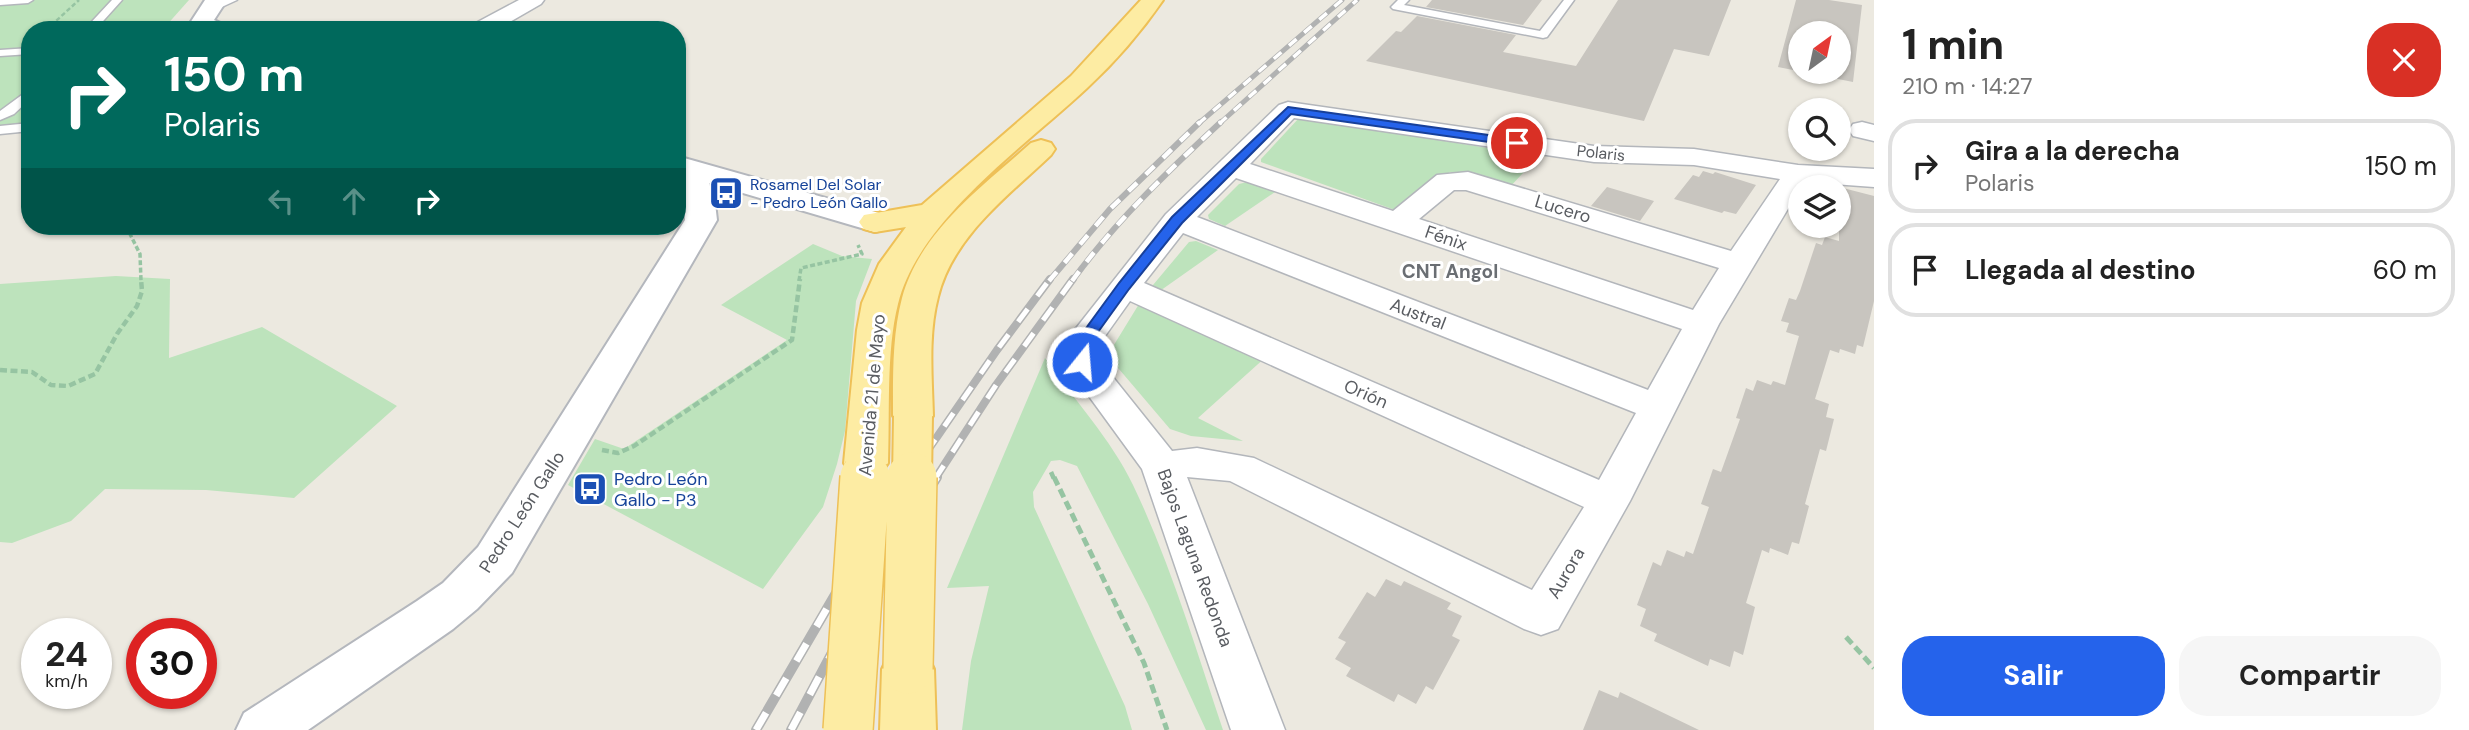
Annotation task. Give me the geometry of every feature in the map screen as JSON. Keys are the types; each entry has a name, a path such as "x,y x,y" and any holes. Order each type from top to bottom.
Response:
{"main road":[{"name":"Avenida 21 de Mayo","path":"848,730 875,330 880,303 896,264 932,214 1080,81 1123,36 1152,0"},
{"name":"Avenida 21 de Mayo","path":"908,730 914,334 920,296 935,261 961,225 1086,107 1142,48 1181,0"},
{"path":"875,222 932,214"},
{"path":"875,222 895,233 906,247"}],"street":[{"path":"496,21 534,0"},
{"name":"Bajos Laguna Redonda","path":"1258,730 1162,466 1082,362 1080,346 1177,220 1288,110"},
{"name":"Polaris","path":"1288,110 1601,154 1694,157 1798,173 1874,178"},
{"name":"Fénix","path":"1229,166 1702,324"},
{"path":"686,168 875,222"},
{"path":"686,173 700,203 701,220 735,205 779,194"},
{"name":"Aurora","path":"1162,466 1197,462 1239,468 1541,616 1609,501 1702,324 1738,263 1798,173"},
{"name":"Lucero","path":"1398,222 1447,181 1468,181 1738,263"},
{"name":"Pedro León Gallo","path":"264,730 435,615 480,577 507,543 701,220"},
{"name":"Austral","path":"1177,220 1659,408"},
{"name":"Orión","path":"1124,286 1609,501"}],"lane":[{"path":"0,2 28,0"},
{"path":"97,21 117,0"},
{"path":"207,19 232,0"},
{"path":"1404,0 1396,7 1543,35 1569,0"},
{"path":"0,53 21,52"},
{"path":"0,116 21,101"},
{"path":"0,130 21,128"}],"path":[{"path":"56,21 79,0"},
{"path":"0,370 32,372 51,385 68,386 95,374 117,334 137,306 142,291 140,254 131,235"},
{"path":"570,438 586,439 610,453 618,453 634,446 792,340 800,268 862,254"},
{"path":"1051,472 1144,663 1167,730"},
{"path":"1846,637 1874,668"}],"green space":[{"path":"0,0 189,0 170,21 21,21 21,124 0,126"},
{"path":"1299,118 1539,156 1508,189 1450,172 1401,210 1395,210 1261,162"},
{"path":"1247,182 1275,192 1225,226 1209,219 1208,215 1239,184"},
{"path":"1196,241 1218,250 1157,293 1152,289 1189,242"},
{"path":"813,244 842,256 872,259 856,301 845,431 823,507 763,589 568,485 595,439 624,449 787,340 721,305"},
{"path":"116,276 170,279 169,358 262,327 397,406 294,498 206,490 105,489 71,521 12,543 0,542 0,284"},
{"path":"1139,304 1267,356 1198,418 1243,441 1191,436 1170,429 1113,362 1109,353"},
{"path":"1045,358 1103,436 1133,485 1171,575 1223,730 1206,730 1148,604 1077,466 1060,460 1051,461 1033,492 1034,507 1125,706 1132,730 962,730 971,661 989,586 947,588"}],"building":[{"path":"1432,0 1542,0 1523,25 1426,7"},
{"path":"1618,0 1731,0 1709,56 1674,49 1644,121 1366,61 1396,31 1401,32 1417,16 1516,35 1503,52 1576,66"},
{"path":"1796,0 1829,0 1862,5 1853,82 1852,21 1790,21"},
{"path":"1788,30 1788,69 1778,67"},
{"path":"1703,171 1756,185 1736,214 1724,211 1722,213 1674,199 1693,175 1699,177"},
{"path":"1607,187 1654,201 1640,221 1591,206"},
{"path":"1851,190 1874,196 1874,301 1863,347 1857,345 1855,354 1840,349 1839,353 1830,350 1815,399 1829,404 1826,417 1834,419 1826,451 1820,449 1805,504 1809,506 1799,544 1792,542 1788,555 1770,548 1769,553 1762,550 1746,603 1755,607 1743,655 1734,651 1730,667 1710,659 1708,666 1654,641 1657,634 1640,626 1646,609 1637,605 1653,562 1661,566 1667,550 1684,557 1686,551 1693,554 1709,507 1701,504 1713,469 1721,472 1740,419 1736,418 1746,388 1753,391 1757,380 1771,385 1773,381 1785,385 1799,336 1786,332 1789,323 1781,321 1789,298 1796,300 1816,243 1822,245 1825,238 1839,241 1839,238 1851,238"},
{"path":"1386,579 1401,586 1404,581 1451,603 1447,609 1462,616 1452,636 1460,640 1433,690 1426,686 1416,704 1398,694 1394,702 1346,676 1351,668 1335,659 1346,642 1338,638 1367,592 1375,597"},
{"path":"1599,690 1618,698 1620,692 1699,730 1583,730"}],"railway":[{"path":"1198,124 1342,0"},
{"path":"1219,124 1357,0"},
{"path":"1049,281 1110,209 1200,122"},
{"path":"1072,281 1124,218 1221,122"},
{"path":"908,479 997,350 1050,279"},
{"path":"935,479 996,385 1073,279"},
{"path":"756,730 836,593 909,477"},
{"path":"791,730 853,613 937,477"}],"place":[{"name":"Rosamel Del Solar - Pedro León Gallo","path":"726,193"},
{"name":"Pedro León Gallo - P3","path":"590,489"}],"district":[{"name":"CNT Angol","path":"1450,271"}],"route":[{"path":"1082,362 1080,346 1177,220 1288,110 1517,143"}]}
